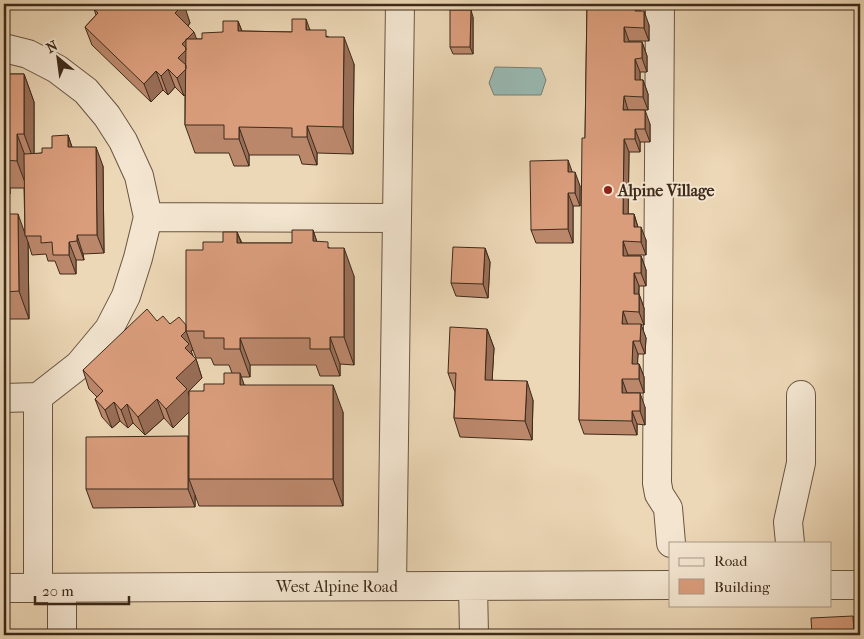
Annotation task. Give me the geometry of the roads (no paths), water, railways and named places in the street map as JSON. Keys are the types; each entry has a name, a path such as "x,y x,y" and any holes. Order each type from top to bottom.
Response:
{"street":[{"path":"392,586 400,4"},
{"path":"660,4 657,483 659,494 668,508 670,516 671,542"},
{"path":"4,48 28,54 57,69 86,91 107,116 124,141 139,176 148,217 126,296 109,329 79,366 38,398 4,398"},
{"path":"148,217 397,218"},
{"path":"790,542 788,522 801,463 801,395"},
{"path":"38,398 50,587 62,635"},
{"name":"West Alpine Road","path":"4,588 669,585"},
{"path":"832,585 860,585"},
{"path":"473,586 474,635"}],"water":[{"path":"495,67 541,68 546,80 541,95 494,95 489,83"}],"place":[{"name":"Alpine Village","path":"608,190"}]}
